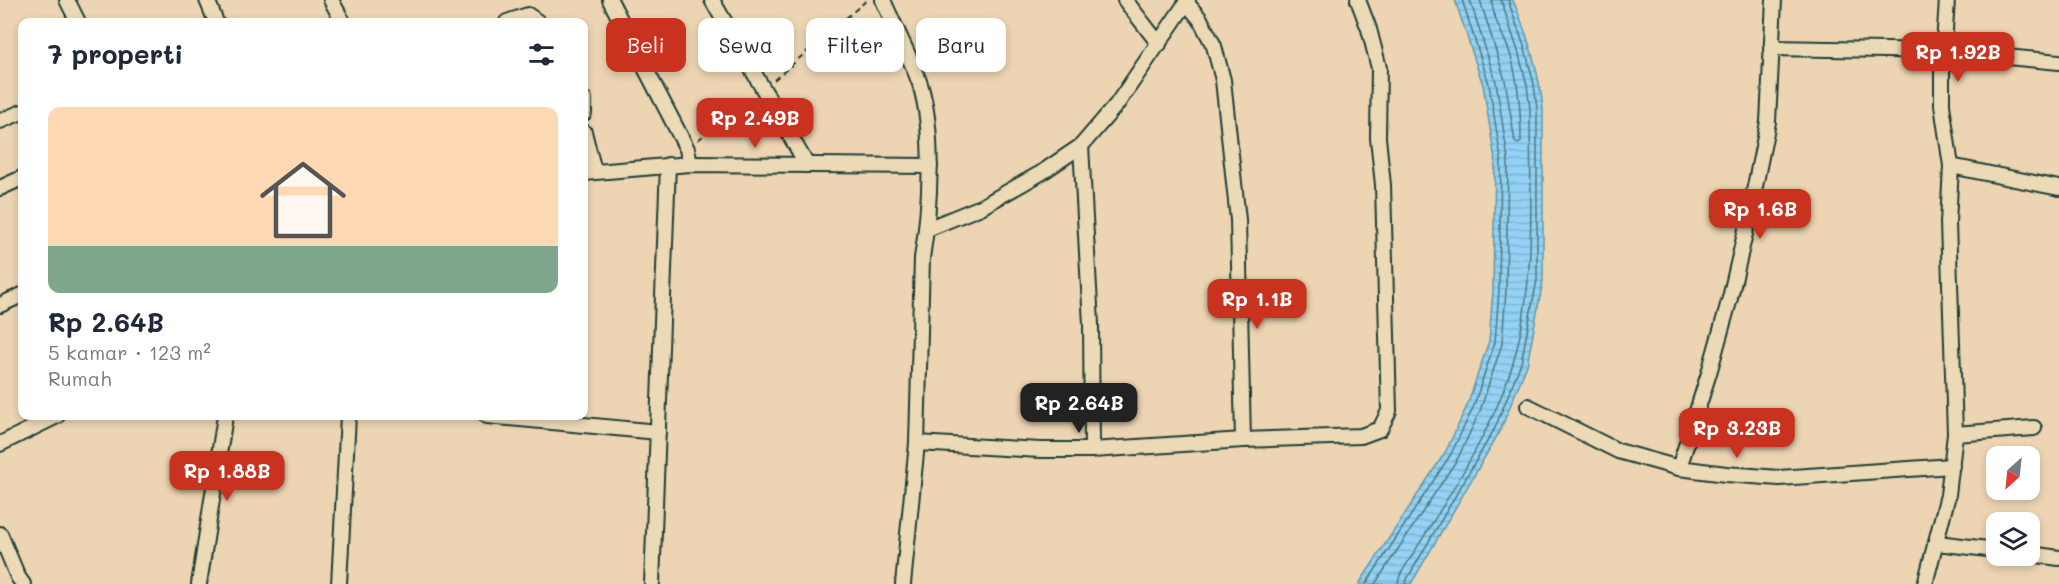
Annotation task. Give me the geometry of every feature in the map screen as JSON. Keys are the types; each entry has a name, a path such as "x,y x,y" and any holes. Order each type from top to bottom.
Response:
{"street":[{"path":"67,0 76,18"},
{"path":"207,0 214,18"},
{"path":"331,0 341,18"},
{"path":"610,0 687,149 690,164"},
{"path":"712,0 807,165"},
{"path":"883,0 920,85 926,114 930,166 927,229 922,258 916,443 903,584"},
{"path":"1125,0 1159,44"},
{"path":"916,443 1040,450 1092,450 1243,440 1361,436 1380,429 1389,411 1383,185 1378,138 1378,68 1369,28 1358,0"},
{"path":"1679,468 1730,298 1748,221 1768,122 1774,0"},
{"path":"1925,584 1948,495 1955,434 1948,222 1951,166 1942,105 1947,0"},
{"path":"927,229 981,207 1041,173 1081,146 1117,104 1187,1 1200,19 1214,46 1223,80 1238,220 1243,440"},
{"path":"1771,48 1943,51 2059,62"},
{"path":"0,121 18,114"},
{"path":"1081,146 1092,335 1092,450"},
{"path":"589,172 690,164 930,166"},
{"path":"652,584 668,165"},
{"path":"1951,166 2059,188"},
{"path":"0,188 18,180"},
{"path":"0,305 18,297"},
{"path":"1528,406 1618,451 1679,468 1779,478 1952,466"},
{"path":"0,444 49,420"},
{"path":"199,584 224,420"},
{"path":"339,584 348,420"},
{"path":"530,420 658,432"},
{"path":"1955,434 2034,428"},
{"path":"0,534 23,584"},
{"path":"1937,543 1986,549"},
{"path":"2040,555 2059,558"}],"path":[{"path":"687,149 764,89 867,0"}],"water":[{"path":"1455,0 1513,0 1528,40 1536,67 1543,109 1543,281 1527,365 1500,431 1411,584 1359,584 1446,451 1467,406 1489,341 1493,290 1495,160 1483,85"}]}
